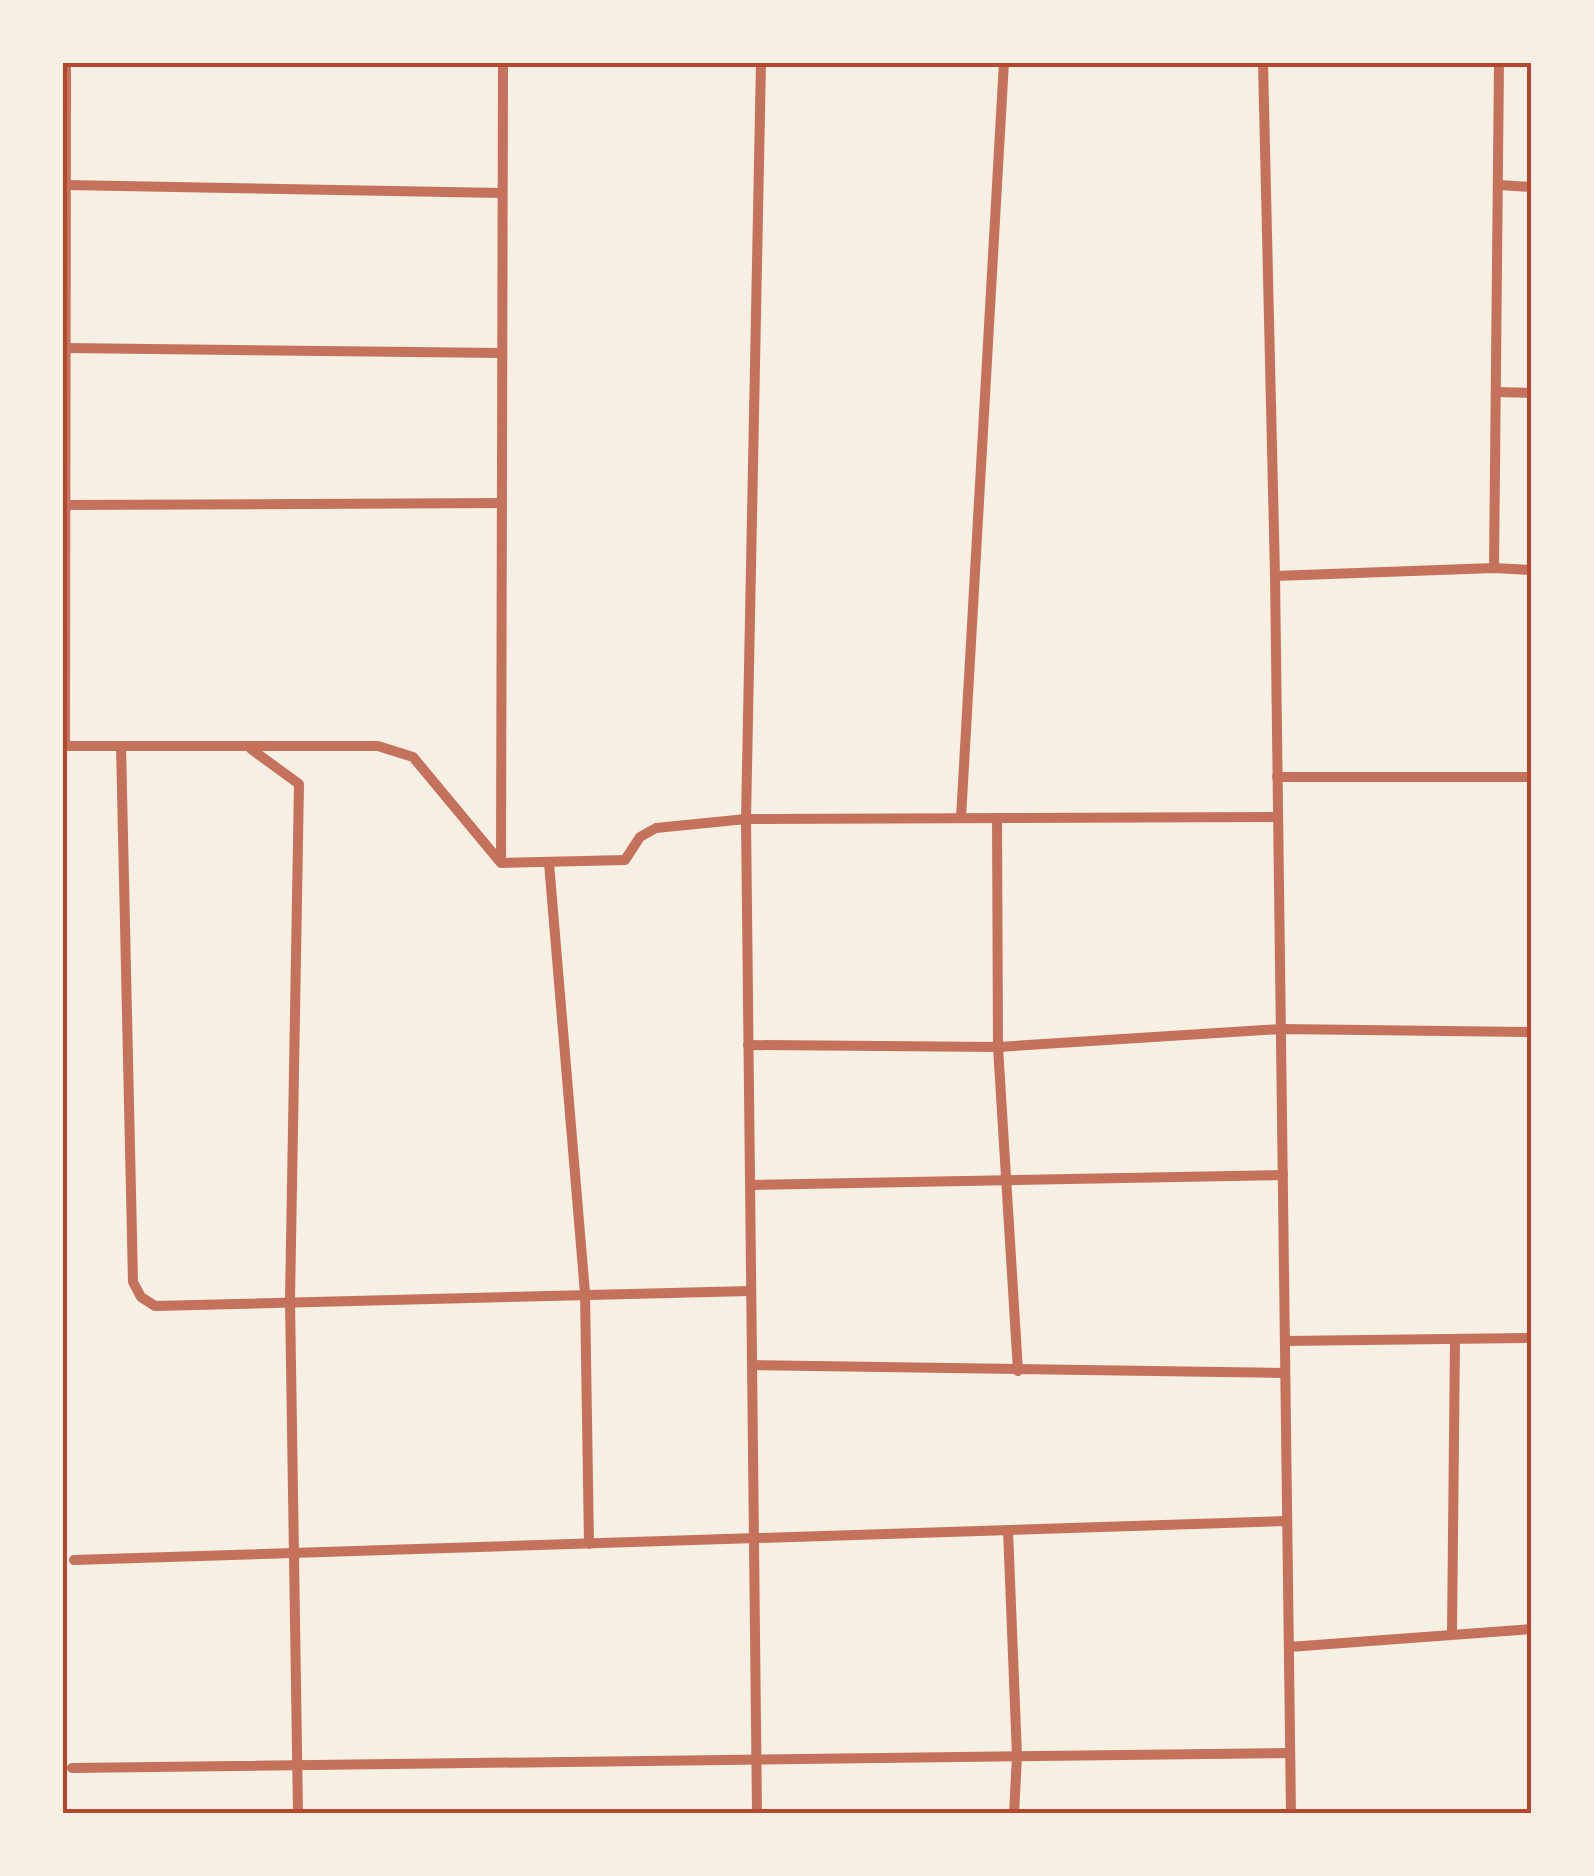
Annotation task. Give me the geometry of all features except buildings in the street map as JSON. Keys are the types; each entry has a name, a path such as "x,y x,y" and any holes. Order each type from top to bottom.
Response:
{"street":[{"path":"66,62 64,746 378,746 402,752 420,765 501,863"},
{"path":"501,863 502,62"},
{"path":"757,1814 746,819 760,62"},
{"path":"961,818 1004,62"},
{"path":"1263,62 1275,576 1291,1814"},
{"path":"1494,568 1499,62"},
{"path":"66,185 502,193"},
{"path":"1499,185 1532,187"},
{"path":"66,348 502,353"},
{"path":"1496,392 1532,392"},
{"path":"66,505 502,504"},
{"path":"1275,576 1532,570"},
{"path":"121,746 133,1282 141,1297 154,1306 751,1291"},
{"path":"249,747 299,784 290,1300 298,1814"},
{"path":"1277,777 1532,777"},
{"path":"997,818 998,1047 1018,1371"},
{"path":"501,863 625,860 640,837 656,828 746,819 1278,818"},
{"path":"550,863 585,1293 589,1544"},
{"path":"748,1045 998,1047 1281,1029 1532,1032"},
{"path":"750,1185 1283,1175"},
{"path":"1285,1340 1532,1338"},
{"path":"1452,1633 1455,1339"},
{"path":"752,1365 1285,1373"},
{"path":"74,1560 1287,1521"},
{"path":"1008,1530 1016,1756 1014,1814"},
{"path":"1289,1647 1532,1628"},
{"path":"72,1768 1290,1753"}]}
